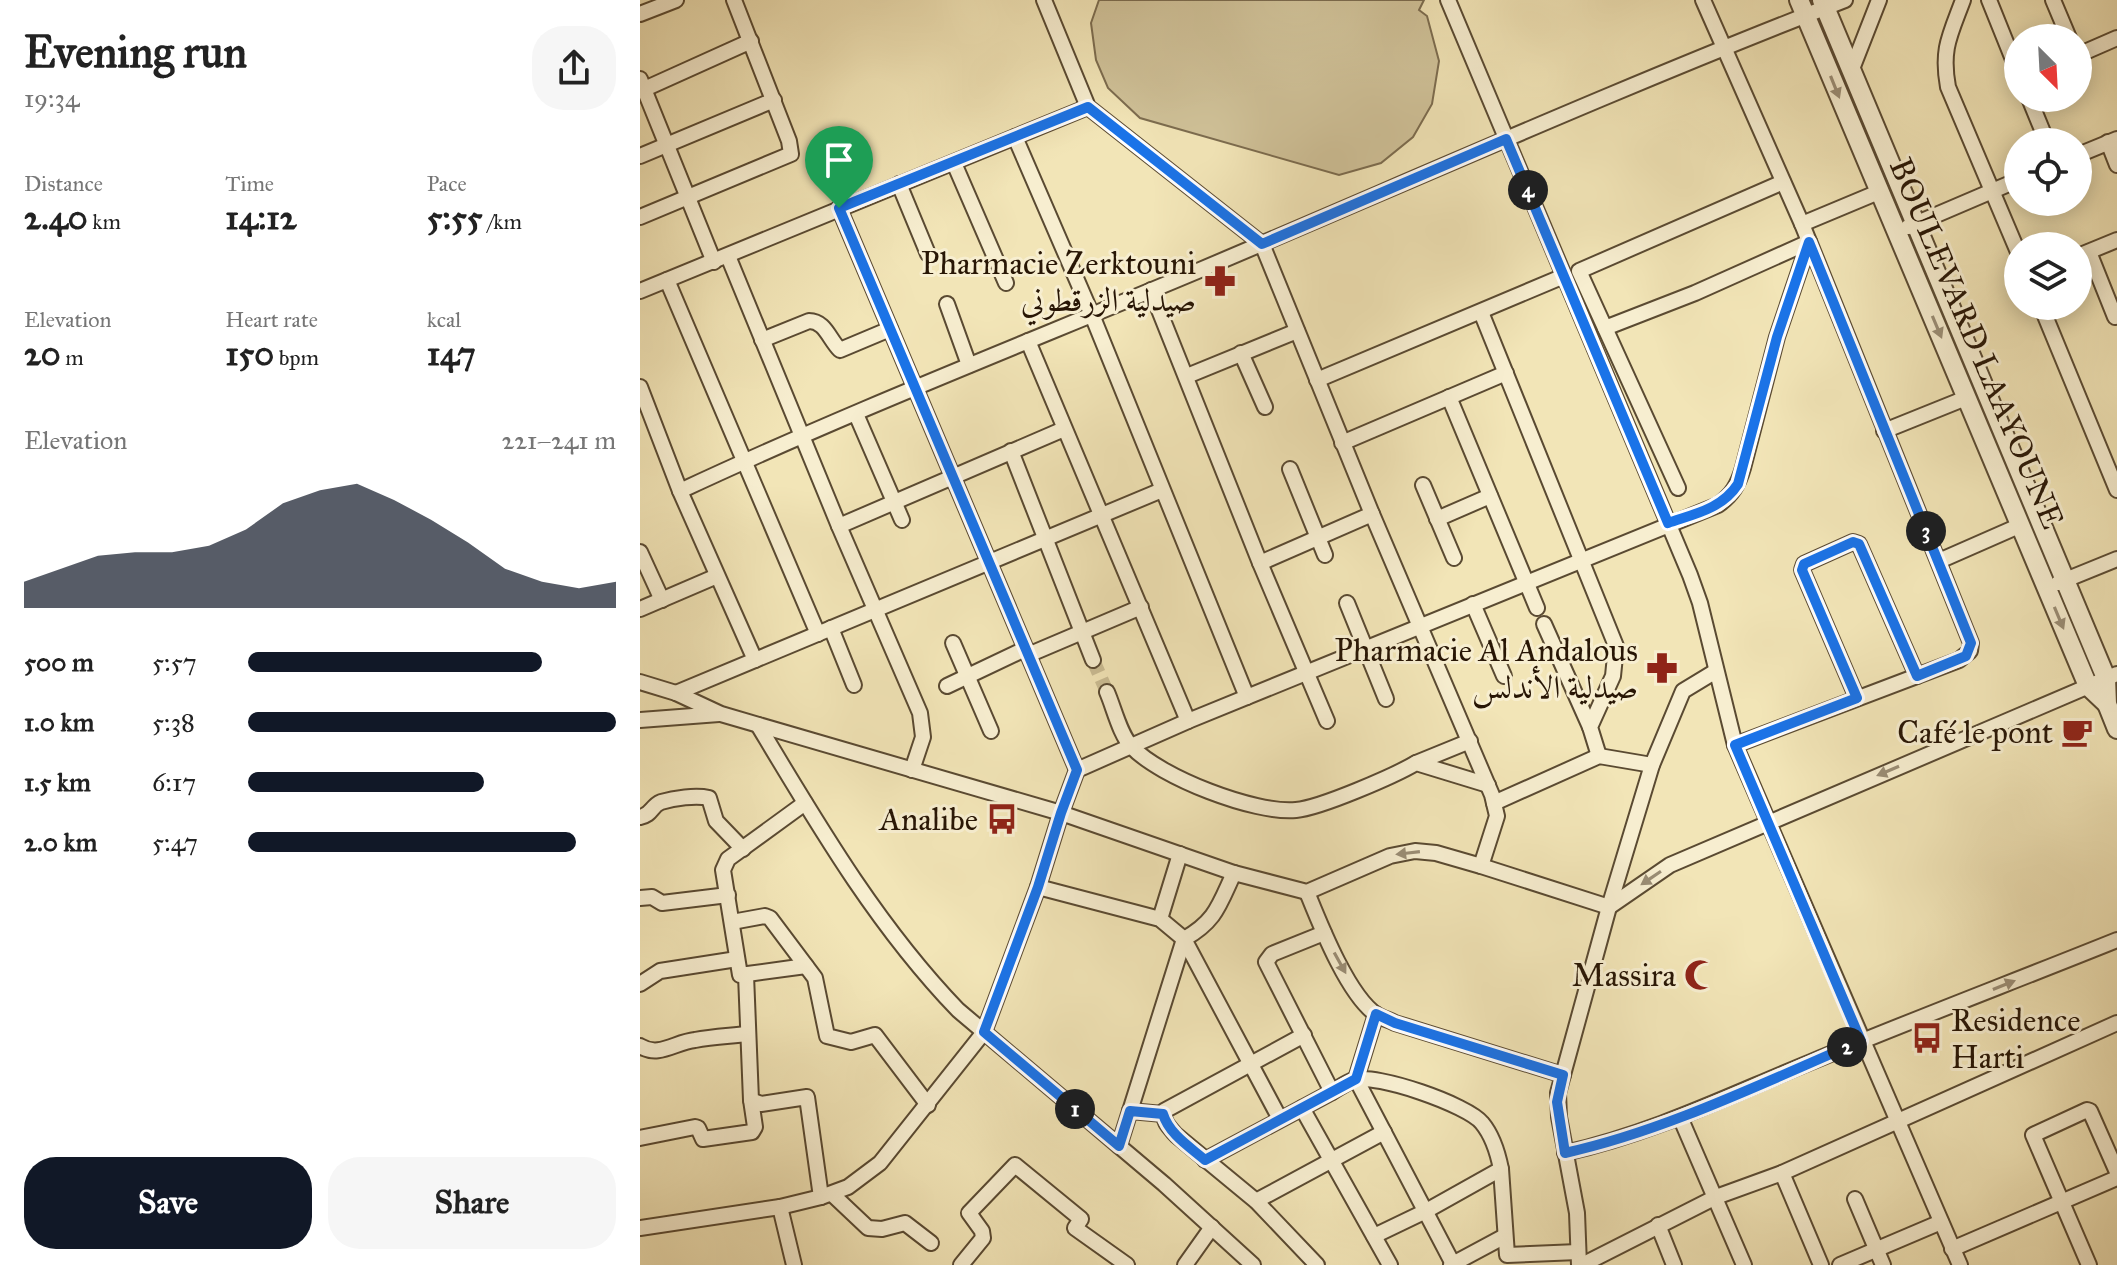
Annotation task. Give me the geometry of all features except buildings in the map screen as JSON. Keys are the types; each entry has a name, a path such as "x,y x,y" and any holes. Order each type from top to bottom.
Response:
{"street":[{"path":"640,14 676,0"},
{"path":"640,217 788,157 792,150 734,0"},
{"path":"1044,0 1088,107 1262,244 1342,443 1488,785 1497,816 1481,866"},
{"path":"1448,0 1700,603 1735,745 1960,1265"},
{"path":"1703,0 1802,224 1969,637 1970,651 1959,660 1735,745"},
{"path":"680,491 915,386 1262,244 1723,47 1802,8 1845,0"},
{"path":"1852,69 1879,0"},
{"path":"1963,0 1945,46 1944,66 1948,87 2009,232"},
{"path":"1989,0 2004,37"},
{"path":"2053,0 2063,24"},
{"name":"BOULEVARD LAAYOUNE","path":"1824,4 2066,579 2112,676 2107,704"},
{"name":"BOULEVARD LAAYOUNE","path":"1802,8 2088,686 2107,704 2117,729"},
{"path":"2092,49 2117,38"},
{"path":"751,41 641,86 688,197 762,340 922,719 923,737 912,770"},
{"path":"640,156 774,100"},
{"path":"640,291 1088,107"},
{"path":"1015,137 1092,315 1247,697"},
{"path":"2092,149 2112,140 2117,165"},
{"path":"954,163 1006,283"},
{"path":"1678,488 1579,271 1783,182"},
{"path":"899,184 928,254"},
{"path":"1897,231 2004,186"},
{"path":"1802,224 1881,191"},
{"path":"640,1228 780,1207 827,1196 863,1178 880,1163 984,1032 1077,770 839,208"},
{"path":"2092,250 2117,240"},
{"path":"1605,328 1695,293 1809,242"},
{"path":"1077,770 1188,721 1718,505 1730,496 1738,484 1777,337 1809,242"},
{"path":"2092,272 2115,317"},
{"path":"1317,380 1564,276"},
{"path":"667,280 744,461 824,631 854,685"},
{"path":"1151,290 1327,721"},
{"path":"947,304 969,365"},
{"path":"1481,312 1616,646 1613,676 1590,727"},
{"path":"2047,320 2111,460 2117,490"},
{"path":"762,340 816,321 840,350 890,329"},
{"path":"1187,376 1297,331"},
{"path":"1028,341 1188,721"},
{"path":"1241,353 1265,407"},
{"path":"1342,443 1506,373"},
{"path":"641,389 680,491 755,660"},
{"path":"1449,397 1537,608"},
{"path":"1884,431 1966,398"},
{"path":"856,414 902,520"},
{"path":"839,526 1064,429"},
{"path":"1011,451 1093,660"},
{"path":"1290,469 1325,555"},
{"path":"1423,485 1454,558"},
{"path":"676,693 1162,490"},
{"path":"1437,519 1490,496"},
{"path":"1260,563 1372,514"},
{"path":"1939,561 2021,525"},
{"path":"1857,698 1802,570 1804,564 1853,542 1859,544 1917,676"},
{"path":"640,552 662,600"},
{"path":"2046,588 2117,559"},
{"path":"640,609 717,576"},
{"path":"1347,603 1386,699"},
{"path":"1473,604 1504,676"},
{"path":"947,686 1141,607"},
{"path":"1544,624 1590,727 1599,756"},
{"path":"953,643 991,731"},
{"path":"1580,1261 1577,1213 1557,1102 1563,1075 1652,765 1683,691 1716,671"},
{"path":"1609,907 1670,865 2112,676"},
{"path":"640,682 676,693 721,714 1061,813 1234,873 1307,892 1390,856 1408,852 1436,853 1609,907"},
{"path":"1107,692 1130,745 1151,763 1179,779 1274,810 1312,808 1470,741"},
{"path":"640,720 721,714"},
{"path":"758,725 805,803 901,946 958,1010 1253,1265"},
{"path":"1494,803 1599,756 1652,765"},
{"path":"1416,763 1488,785"},
{"path":"640,817 649,815 661,802 701,796 709,798 716,821 743,849"},
{"path":"805,803 724,865 740,975 806,966"},
{"path":"1160,919 1180,854"},
{"path":"1119,1146 1184,939 1202,929 1213,917 1234,873"},
{"path":"1038,887 1160,919 1184,939 1280,1119"},
{"path":"1307,892 1324,933 1354,989 1376,1014 1395,1023 1563,1075"},
{"path":"640,898 652,897 662,903 728,895"},
{"path":"732,922 768,917 817,982 827,1036 851,1042 875,1035 928,1105"},
{"path":"1324,933 1272,954 1266,962 1332,1092"},
{"path":"1565,1153 1606,1144 1680,1117 1861,1041 2117,940"},
{"path":"640,984 660,971 737,959"},
{"path":"640,1138 695,1127 703,1139 752,1132 755,1127 747,1034 746,975"},
{"path":"1376,1014 1356,1079 1452,1264 1505,1236"},
{"path":"1205,1160 1356,1079 1419,1091 1479,1119 1494,1146 1501,1169 1505,1236 1502,1260 1580,1261 1716,1197 1782,1173 2117,1023"},
{"path":"640,1046 649,1051 671,1049 685,1041 747,1034"},
{"path":"1163,1114 1304,1035"},
{"path":"751,1100 761,1104 807,1097 827,1196 868,1228 875,1230 905,1223 931,1243"},
{"path":"1302,1108 1390,1265"},
{"path":"1952,1249 2060,1202 2117,1175 2087,1110 2035,1132 2033,1138 2060,1202 2089,1265"},
{"path":"1130,1111 1163,1114"},
{"path":"1163,1114 1176,1135 1256,1201 1317,1265"},
{"path":"1680,1117 1744,1265"},
{"path":"1256,1201 1384,1132"},
{"path":"969,1262 983,1238 982,1231 969,1213 1015,1165 1081,1219 1075,1228 1127,1265"},
{"path":"1374,1236 1501,1169"},
{"path":"1782,1173 1821,1265"},
{"path":"1855,1199 1883,1265"},
{"path":"780,1207 794,1265"},
{"path":"1840,1265 1941,1222"},
{"path":"1658,1225 1674,1265"},
{"path":"1185,1265 1212,1227"}],"shaded area":[{"path":"1099,0 1424,0 1419,10 1427,16 1439,61 1432,104 1413,137 1381,163 1339,175 1140,118 1108,88 1096,60 1091,23"}],"tunnel":[{"path":"1093,660 1107,692"}],"place":[{"name":"Pharmacie Zerktouni صيدلية الزرقطوني","path":"1220,281"},
{"name":"Pharmacie Al Andalous صيدلية الأندلس","path":"1662,668"},
{"name":"Café le pont","path":"2077,732"},
{"name":"Analibe","path":"1002,819"},
{"name":"Massira","path":"1700,975"},
{"name":"Residence Harti","path":"1927,1038"}],"route":[{"path":"1088,107 1262,244 1506,139 1668,523 1718,505 1730,496 1738,484 1777,337 1809,242 1971,643 1966,656 1917,676 1859,544 1853,542 1804,564 1802,570 1857,698 1735,745 1861,1041 1666,1123 1606,1144 1565,1153 1557,1102 1563,1075 1395,1023 1376,1014 1356,1079 1205,1160 1176,1135 1163,1114 1130,1111 1119,1146 984,1032 1077,770 839,208 1088,107"}]}
